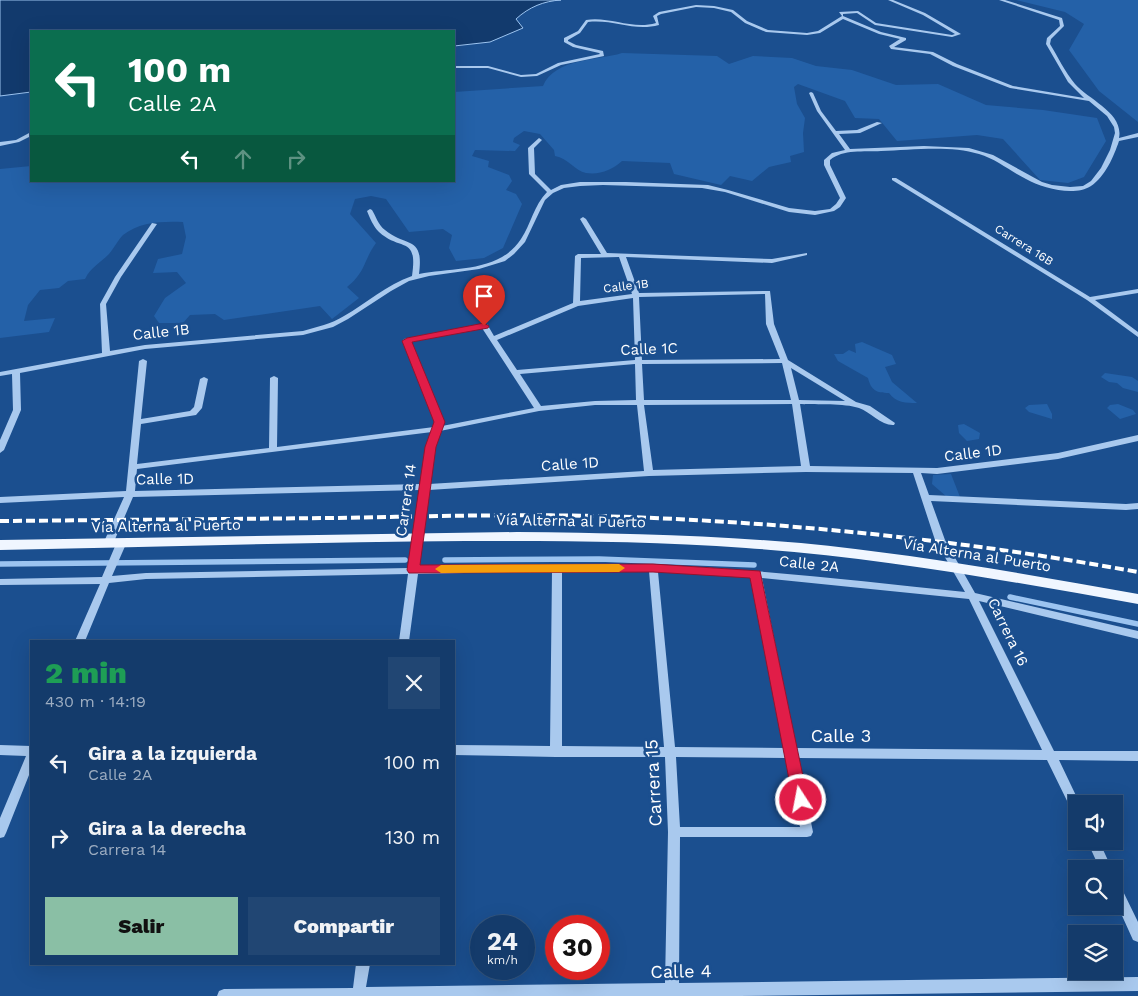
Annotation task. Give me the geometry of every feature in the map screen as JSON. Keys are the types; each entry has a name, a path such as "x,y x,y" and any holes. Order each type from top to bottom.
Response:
{"main road":[{"name":"Vía Alterna al Puerto","path":"0,545 417,536 691,540 814,549 955,566 1138,599"}],"street":[{"path":"890,0 924,14 959,34 952,36 881,25 869,22 858,12 840,13 843,17 864,24 873,30 904,39 893,45 891,47 893,48 931,53 1012,88 1089,100"},
{"path":"539,140 531,148 532,174 549,191 578,184 710,187 742,194 801,212 829,212 838,207 843,198 827,165 828,160 834,154 848,151 969,150 997,157 1039,184 1075,189 1087,187 1094,182 1118,140 1117,126 1065,75 1048,44 1049,39 1062,26 1061,19 1000,0"},
{"path":"455,67 488,67 510,74 537,75 560,64 602,55 600,52 574,46 566,42 566,39 579,32 587,21 599,20 618,25 652,27 658,24 655,16 660,13 696,6 732,11 746,22 767,31 807,34 819,32 843,17"},
{"path":"812,93 819,111 848,151"},
{"path":"835,133 858,132 879,123"},
{"path":"0,144 17,141 30,134"},
{"path":"1118,140 1138,135"},
{"name":"Carrera 16B","path":"894,179 1089,299 1138,336"},
{"name":"Calle 1B","path":"0,374 145,347 303,332 326,327 345,318 395,286 415,277 495,263 511,254 525,239 543,197 549,191"},
{"path":"370,211 382,231 403,240 416,250 418,253 415,277"},
{"path":"583,220 605,255"},
{"path":"106,354 103,304 154,224"},
{"path":"622,254 636,294 640,401 649,473"},
{"path":"576,304 578,256 622,254 748,262 772,261 805,254"},
{"name":"Calle 1B","path":"493,339 576,304 636,294 768,292 770,324 785,361"},
{"path":"1089,299 1138,292"},
{"path":"439,429 440,422 407,341 484,326 539,409"},
{"path":"80,640 114,558 114,544 130,494 143,361"},
{"path":"785,361 796,402 806,469"},
{"path":"785,361 855,404 865,407 891,423"},
{"name":"Calle 1C","path":"515,372 638,362 785,361"},
{"path":"0,450 17,410 16,371"},
{"path":"273,449 274,378"},
{"path":"137,422 193,413 198,408 204,379"},
{"name":"Calle 1D","path":"133,466 439,429 539,409 595,403 640,401 855,404"},
{"name":"Carrera 14","path":"404,640 430,447 439,429"},
{"name":"Calle 1D","path":"0,500 130,494 424,487 649,473 806,469 937,471 1058,456 1138,438"},
{"name":"Carrera 16","path":"916,470 940,540 971,594 1070,795"},
{"path":"926,498 1138,506"},
{"name":"Calle 2A","path":"0,582 107,576 414,567 653,568 756,574 971,594 1138,634"},
{"path":"556,752 557,568"},
{"name":"Carrera 15","path":"653,568 670,752 674,832 672,993"},
{"path":"674,832 807,832 756,574"},
{"path":"0,750 30,751"},
{"name":"Calle 3","path":"455,750 1138,756"},
{"path":"0,833 30,759"},
{"path":"1123,904 1138,936"},
{"path":"358,995 362,965"},
{"name":"Calle 4","path":"224,996 918,992 1138,984"}],"shaded area":[{"path":"0,0 561,0 537,5 526,11 516,19 523,28 490,42 455,46 455,30 30,30 30,92 0,96"},
{"path":"1016,0 1138,0 1138,122 1099,91 1069,50 1084,24 1065,12"},
{"path":"622,53 717,56 729,64 753,56 792,58 816,66 852,70 896,85 938,84 986,105 1043,110 1097,118 1106,141 1084,177 1068,183 1040,180 1003,139 977,135 897,141 879,119 855,118 845,101 798,84 794,87 797,104 805,118 803,133 804,152 790,156 791,162 769,167 752,181 730,176 721,185 674,174 670,163 622,161 606,171 586,173 578,170 564,159 555,156 554,150 540,134 524,131 514,138 513,142 520,145 515,151 475,150 472,156 489,161 488,167 509,175 512,181 506,190 516,194 522,204 503,248 484,258 456,261 449,248 452,235 443,229 409,232 386,199 371,196 355,199 350,214 376,243 358,276 347,287 359,298 332,319 320,306 224,320 215,314 190,315 183,323 159,323 154,316 165,298 186,283 177,272 153,273 158,259 182,254 186,237 183,222 167,222 136,227 123,235 109,254 93,268 85,279 68,281 59,288 40,290 28,305 24,321 55,318 49,332 0,338 0,169 30,166 30,182 455,182 455,92 543,86 557,70 567,65"},
{"path":"862,342 892,355 896,364 885,367 892,382 917,403 901,402 889,393 875,390 868,378 838,361 834,354 843,354 849,350 856,353 855,344"},
{"path":"1105,373 1132,377 1138,381 1138,392 1123,388 1117,383 1109,382 1101,377"},
{"path":"1047,404 1052,414 1052,419 1029,412 1025,408 1029,405"},
{"path":"1118,404 1133,410 1136,414 1120,419 1107,408 1110,405"},
{"path":"964,424 980,433 979,439 967,441 959,433 958,425"},
{"path":"951,474 960,497 947,497 932,484 933,475"}],"waterway":[{"path":"445,560 599,559 754,565"},
{"path":"0,564 405,560"},
{"path":"1010,597 1138,624"}],"railway":[{"path":"0,521 494,515 654,518 776,525 897,537 1018,552 1138,572"}],"slow traffic":[{"path":"441,569 619,568"}],"route":[{"path":"484,326 407,341 440,422 439,429 430,447 413,570 653,568 756,574 801,800"}]}
